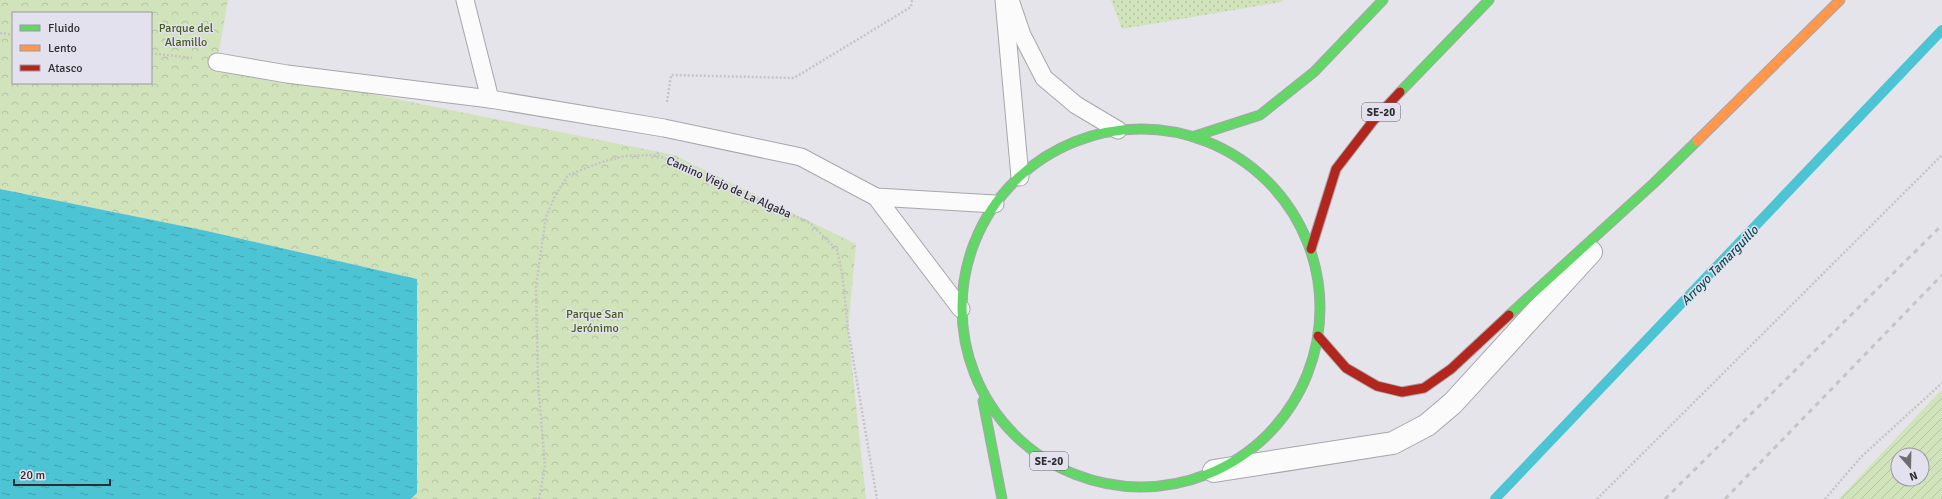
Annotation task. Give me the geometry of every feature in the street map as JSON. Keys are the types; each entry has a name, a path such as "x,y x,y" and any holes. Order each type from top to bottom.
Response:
{"main road":[{"name":"SE-20","path":"1195,136 1260,115 1314,72 1383,0"},
{"name":"SE-20","path":"1311,249 1336,169 1373,121 1489,0"},
{"path":"1318,336 1346,368 1377,386 1402,392 1424,388 1451,369 1654,183 1840,0"},
{"name":"SE-20","path":"980,388 1000,419 1026,446 1058,467 1092,480 1130,487 1153,488 1178,483 1214,471 1245,454 1276,424 1294,402 1309,370 1318,336 1321,306 1318,277 1311,249 1293,211 1266,179 1233,154 1195,136 1170,131 1144,128 1118,130 1084,138 1052,152 1036,161 995,204 979,229 969,254 961,309 966,350 980,388 1002,499"},
{"name":"SE-20","path":"1166,494 1178,483"}],"street":[{"path":"1214,471 1393,443 1427,425 1453,403 1654,183"}],"lane":[{"path":"465,0 490,99"},
{"path":"1004,0 1020,177"},
{"path":"1010,0 1022,35 1044,78 1076,105 1118,130"},
{"path":"217,62 287,74 490,99 664,128 801,157 876,197 995,204"},
{"path":"876,197 961,309"}],"path":[{"name":"Camino Viejo de La Algaba","path":"877,499 848,329 842,272 837,250 810,223 657,155 664,128 671,75 794,78 911,7 912,0"},
{"path":"0,33 12,35"},
{"path":"152,53 217,62"},
{"path":"539,499 545,466 538,382 536,286 546,217 555,196 568,175 602,162 625,156 657,155"},
{"path":"1597,499 1942,155"},
{"path":"1825,499 1861,458 1942,382"}],"green space":[{"name":"Parque San Jerónimo","path":"0,0 228,0 217,63 674,155 856,244 848,329 866,499 411,499 417,493 417,279 207,231 0,189"},
{"path":"1111,0 1283,0 1281,2 1122,29"},
{"path":"1942,389 1942,499 1839,499"}],"water":[{"path":"0,189 207,231 417,279 417,493 411,499 0,499"}],"waterway":[{"name":"Arroyo Tamarguillo","path":"1495,499 1942,30"}],"railway":[{"path":"1665,499 1942,225"},
{"path":"1725,499 1942,275"}],"traffic: fast":[{"path":"1195,136 1260,115 1314,72 1383,0"},
{"path":"1400,92 1489,0"},
{"path":"1141,129 1176,133 1209,143 1240,159 1267,182 1290,209 1306,240 1316,273 1320,308 1316,343 1306,376 1290,407 1267,434 1240,457 1209,473 1176,483 1141,487 1106,483 1073,473 1042,457 1015,434 992,407 976,376 966,343 962,308 966,273 976,240 992,209 1015,182 1042,159 1073,143 1106,133 1141,129"},
{"path":"1509,315 1654,183 1697,141"},
{"path":"983,401 1002,499"}],"traffic: slow":[{"path":"1697,141 1840,0"}],"traffic: jam":[{"path":"1311,249 1336,169 1373,121 1400,92"},
{"path":"1318,336 1346,368 1377,386 1402,392 1424,388 1451,369 1509,315"}],"park label":[{"name":"Parque del Alamillo","path":"186,35"}]}
